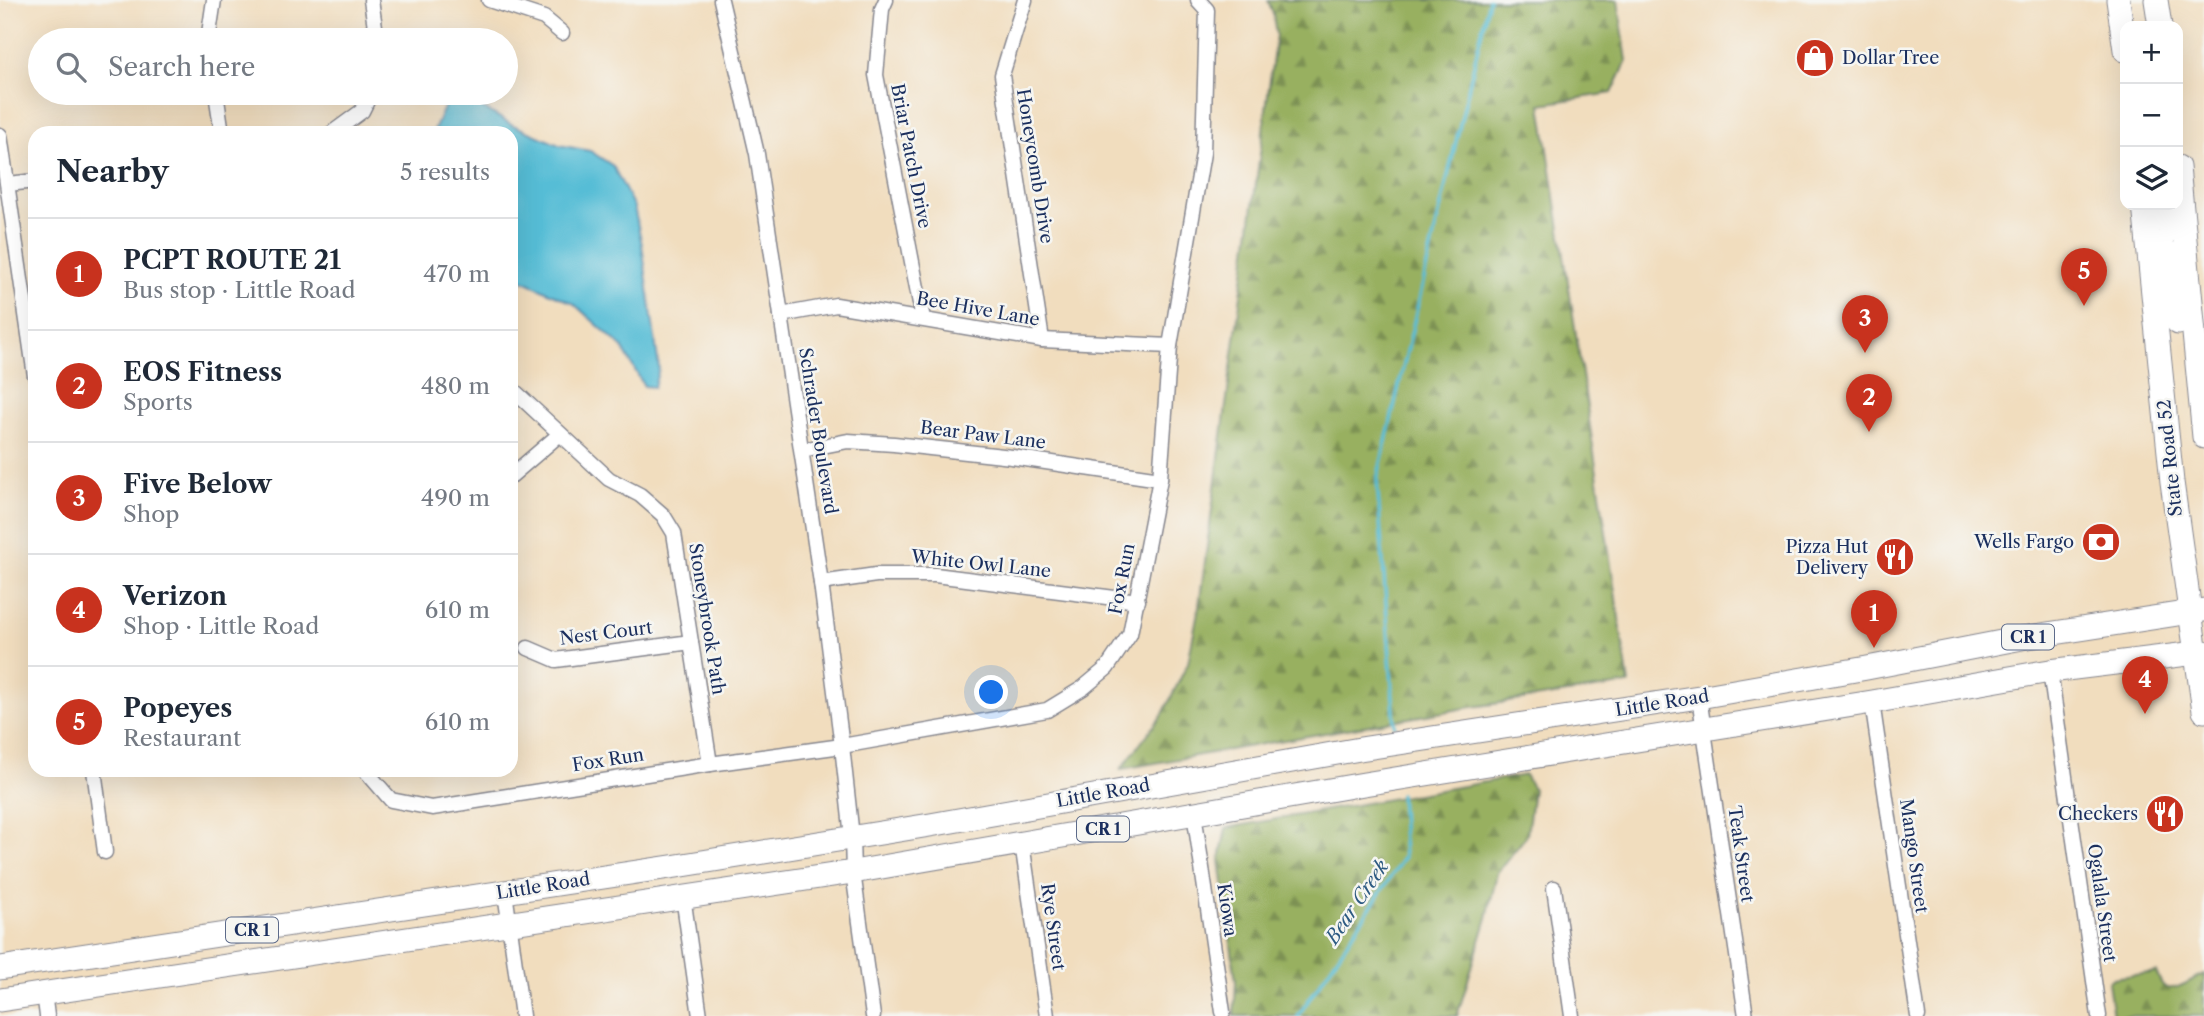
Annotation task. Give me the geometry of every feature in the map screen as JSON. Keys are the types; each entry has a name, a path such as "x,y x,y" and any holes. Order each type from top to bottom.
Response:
{"main road":[{"path":"2118,0 2121,21"},
{"path":"2156,0 2159,21"},
{"name":"State Road 52","path":"2145,210 2171,475 2197,611 2204,711"},
{"path":"2163,210 2165,221 2171,229 2184,232"},
{"name":"State Road 52","path":"2182,210 2204,437"},
{"path":"2148,242 2161,243 2166,249 2181,343 2186,359 2197,369"},
{"name":"Little Road","path":"0,968 930,825 1360,749 1699,697 2022,638 2197,611"},
{"name":"Little Road","path":"0,1000 46,1005 509,923 853,872 2049,671 2201,649"}],"street":[{"path":"210,28 214,0"},
{"path":"375,28 371,0 376,0"},
{"path":"489,0 544,18 562,33"},
{"name":"Schrader Boulevard","path":"720,0 757,154 802,450 842,746 853,872 873,1016"},
{"name":"Briar Patch Drive","path":"886,0 882,9 876,75 923,319"},
{"name":"Honeycomb Drive","path":"1025,0 1002,75 1042,340"},
{"name":"Fox Run","path":"371,777 391,800 432,808 842,746 1047,710 1083,688 1107,668 1130,634 1160,479 1170,346 1203,153 1203,5"},
{"path":"218,105 221,126"},
{"path":"342,126 362,111 365,105"},
{"path":"0,135 28,305"},
{"path":"8,184 28,182"},
{"name":"Bee Hive Lane","path":"781,315 836,305 1042,340 1170,346"},
{"name":"Stoneybrook Path","path":"518,394 609,480 640,495 663,515 674,533 709,764"},
{"path":"518,470 560,434"},
{"name":"Bear Paw Lane","path":"802,450 848,441 894,444 1012,457 1160,479"},
{"name":"White Owl Lane","path":"821,583 876,575 935,575 1138,601"},
{"name":"Nest Court","path":"528,648 556,660 691,642"},
{"name":"Ogalala Street","path":"2049,671 2099,1016"},
{"name":"Teak Street","path":"1699,697 1746,1016"},
{"name":"Mango Street","path":"1872,702 1918,1016"},
{"path":"95,777 105,852"},
{"name":"Kiowa","path":"1194,813 1223,1012"},
{"name":"Rye Street","path":"1022,842 1047,1016"},
{"path":"1554,888 1572,1016"},
{"path":"505,892 523,1016"},
{"path":"683,896 700,1016"}],"green space":[{"path":"1268,0 1618,0 1627,61 1612,93 1541,104 1629,684 1466,708 1121,769 1163,714 1188,663 1199,606 1276,35"},
{"path":"1525,775 1533,789 1527,835 1497,873 1487,918 1457,1016 1234,1016 1236,982 1220,860 1226,828"},
{"path":"2156,972 2162,984 2169,988 2204,974 2204,1016 2113,1016 2108,982 2113,978"}],"water":[{"path":"445,105 477,105 515,126 436,126"},
{"path":"518,127 559,145 590,151 613,166 634,207 642,245 659,368 654,387 644,386 622,347 573,303 518,278"}],"waterway":[{"path":"1395,726 1377,480 1489,0"},
{"name":"Bear Creek","path":"1298,1016 1404,857 1400,794"}],"place":[{"name":"Dollar Tree","path":"1815,58"},
{"name":"Popeyes","path":"2084,306"},
{"name":"Five Below","path":"1865,353"},
{"name":"EOS Fitness","path":"1869,432"},
{"name":"Wells Fargo","path":"2101,542"},
{"name":"Pizza Hut Delivery","path":"1895,557"},
{"name":"PCPT ROUTE 21","path":"1874,648"},
{"name":"Verizon","path":"2145,714"},
{"name":"Checkers","path":"2165,814"}]}
